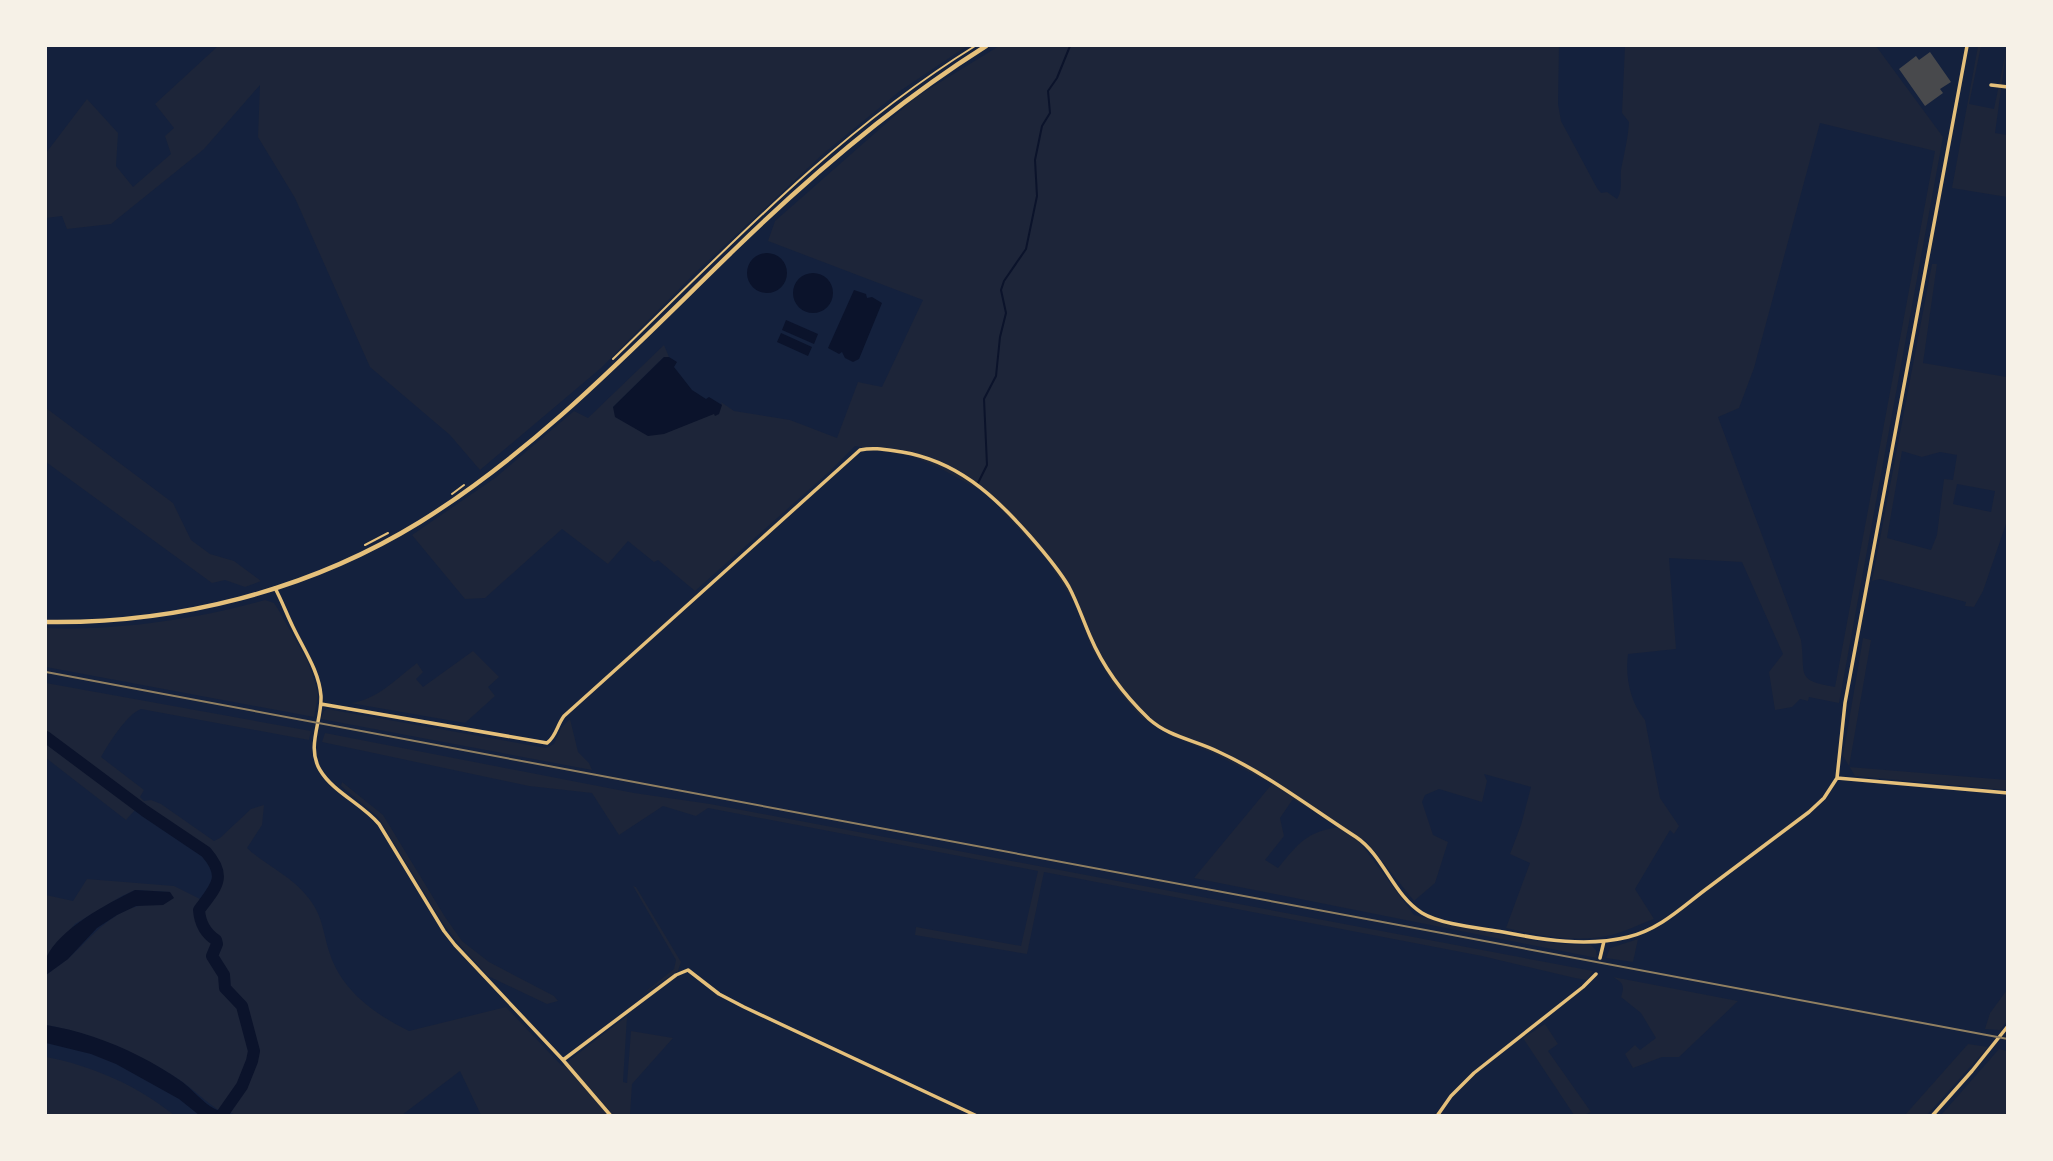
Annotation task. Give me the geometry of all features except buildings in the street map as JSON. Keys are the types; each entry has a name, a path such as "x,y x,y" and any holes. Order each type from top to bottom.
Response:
{"street":[{"path":"46,622 151,617 216,605 275,588 360,554 419,523 514,455 592,388 821,169 900,104 986,46"},
{"path":"321,704 547,743 554,737 564,716 860,450 872,447 914,454 936,461 972,479 1006,509 1034,540 1069,587 1100,657 1121,689 1150,720 1170,733 1218,751 1269,780 1366,844 1406,900 1423,914 1449,922 1535,938 1604,941 1629,937 1679,912 1810,812 1824,798 1836,778 1847,692 1967,46"},
{"path":"1991,85 2007,87"},
{"path":"275,588 316,672 321,704 314,746 318,768 327,779 369,812 455,945 611,1115"},
{"path":"1836,778 2007,793"},
{"path":"1600,958 1604,941"},
{"path":"563,1060 676,975 688,970 719,994 744,1007 977,1115"},
{"path":"1437,1115 1474,1073 1596,974"},
{"path":"1932,1115 2007,1026"}],"path":[{"path":"605,367 818,163 896,99 975,46"},
{"path":"444,499 470,481"},
{"path":"365,545 387,534"}],"shaded area":[{"path":"218,46 967,46 900,91 823,154 696,272 601,368 480,470 450,435 370,367 295,198 258,137 260,85 204,149 111,224 67,229 62,216 46,218 46,153 87,99 118,133 116,166 133,187 171,154 165,136 174,128 155,104"},
{"path":"999,46 1559,46 1558,104 1561,121 1597,188 1601,193 1607,192 1617,199 1621,189 1621,170 1629,122 1622,113 1625,46 1876,46 1943,137 1839,703 1809,697 1808,701 1800,699 1792,707 1775,710 1769,672 1783,654 1742,562 1669,558 1676,649 1628,654 1627,663 1632,697 1645,720 1660,798 1679,826 1674,834 1670,830 1635,889 1654,919 1612,935 1586,938 1545,936 1506,928 1530,863 1510,854 1531,787 1484,774 1487,781 1482,802 1439,789 1425,795 1422,802 1433,835 1448,842 1435,883 1414,901 1365,840 1356,837 1414,915 1524,939 1591,945 1596,950 1597,958 1194,878 1272,784 1215,754 1170,735 1141,717 1115,687 1091,647 1076,605 1048,561 987,494 938,467 911,456 855,446 695,591 658,560 654,562 628,541 608,564 562,529 485,598 465,599 412,535 495,478 574,411 588,418 664,345 669,357 664,357 613,407 722,405 721,402 734,411 790,420 837,438 858,382 882,387 923,300 768,241 775,221 916,97","holes":["1820,123 1935,151 1835,687 1814,682 1805,674 1801,640 1718,417 1739,408 1754,368","1293,799 1339,827 1318,832 1304,840 1278,868 1265,860 1284,836 1280,818"]},
{"path":"1978,46 1981,46 1969,104 1994,109 2007,46 1995,133 2007,135 2007,197 1952,188"},
{"path":"767,253 781,259 787,273 781,287 767,293 753,287 747,273 753,259"},
{"path":"1932,264 1937,264 1923,363 2007,377 2007,521 1983,591 1974,607 1965,606 1966,602 1880,579 1872,581","holes":["1902,451 1922,457 1940,452 1957,455 1953,480 1944,479 1937,535 1931,550 1887,538","1957,484 1995,491 1991,512 1953,504"]},
{"path":"813,273 827,279 833,293 827,307 813,313 799,307 793,293 799,279"},
{"path":"854,290 882,303 859,359 853,362 845,358 842,352 839,354 828,348"},
{"path":"786,320 818,334 814,344 782,330"},
{"path":"781,333 812,347 808,356 777,342"},
{"path":"664,357 677,362 674,367 692,390 722,405 719,414 715,416 714,414 664,434 648,436 615,417 613,407"},
{"path":"46,408 173,503 191,540 210,554 234,561 261,581 245,587 225,580 212,583 46,462"},
{"path":"265,600 274,603 307,660 318,695 314,717 46,667 46,628 100,628 157,622 212,613"},
{"path":"1863,638 1871,640 1849,766 1843,756"},
{"path":"473,651 499,677 488,687 495,696 465,723 350,703 369,698 417,663 423,672 416,679 423,687"},
{"path":"46,683 311,731 309,740 141,709 124,723 101,757 144,790 140,797 144,801 151,800 161,804 214,841 251,809 264,805 262,825 247,848 293,882 312,903 335,967 352,990 384,1017 409,1031 506,1007 562,1066 627,1016 623,1082 627,1083 631,1031 673,1038 632,1084 630,1115 481,1115 460,1071 402,1115 235,1115 226,1109 220,1111 181,1081 134,1054 80,1033 46,1025 46,975 110,920 134,907 163,905 170,892 135,890 122,896 75,924 46,958 46,895 73,901 87,879 174,886 208,903 220,889 223,876 214,878 215,870 203,854 135,810 126,820 46,758"},
{"path":"327,709 546,748 554,744 561,728 570,719 578,752 592,770 321,719"},
{"path":"325,733 1593,971 1587,980 1575,978 1482,956 1044,872 1027,954 915,935 916,927 1021,946 1038,871 708,808 696,816 663,806 619,835 592,793 529,786 322,742"},
{"path":"1850,767 2007,780 2007,790 1855,776"},
{"path":"342,782 383,815 462,941 489,962 554,996 558,1001 547,1004 488,976 442,922 378,817 341,786"},
{"path":"633,886 681,962 678,971 640,996 674,969 676,960"},
{"path":"135,890 170,892 174,898 163,905 136,906 117,915 97,928 68,959 46,975 46,958 62,937 85,918"},
{"path":"1638,939 1633,962 1606,958 1610,948"},
{"path":"1613,977 1738,1001 1679,1057 1662,1057 1633,1068 1625,1054 1635,1045 1640,1050 1656,1038 1641,1013 1621,997 1622,985"},
{"path":"2007,990 2007,1021 2000,1030 1985,1029 1990,1013"},
{"path":"1545,1024 1558,1044 1548,1051 1591,1112 1574,1115 1523,1038"},
{"path":"46,1025 93,1037 139,1056 176,1078 207,1104 226,1115 199,1115 179,1099 116,1064 91,1054 46,1043"},
{"path":"1968,1044 1988,1047 1927,1115 1905,1115"},
{"path":"1999,1049 2007,1051 2007,1115 1941,1115"},
{"path":"46,1057 113,1078 160,1104 174,1115 46,1115"}],"waterway":[{"path":"978,483 987,465 984,399 996,376 1000,337 1006,313 1001,290 1004,281 1026,249 1037,196 1035,160 1042,126 1050,113 1048,91 1057,78 1070,46"},
{"path":"46,737 145,811 206,852 217,868 217,882 199,910 200,915 206,931 216,940 212,956 224,975 225,988 242,1006 254,1051 242,1086 221,1116"}],"railway":[{"path":"46,672 2008,1039"}]}
